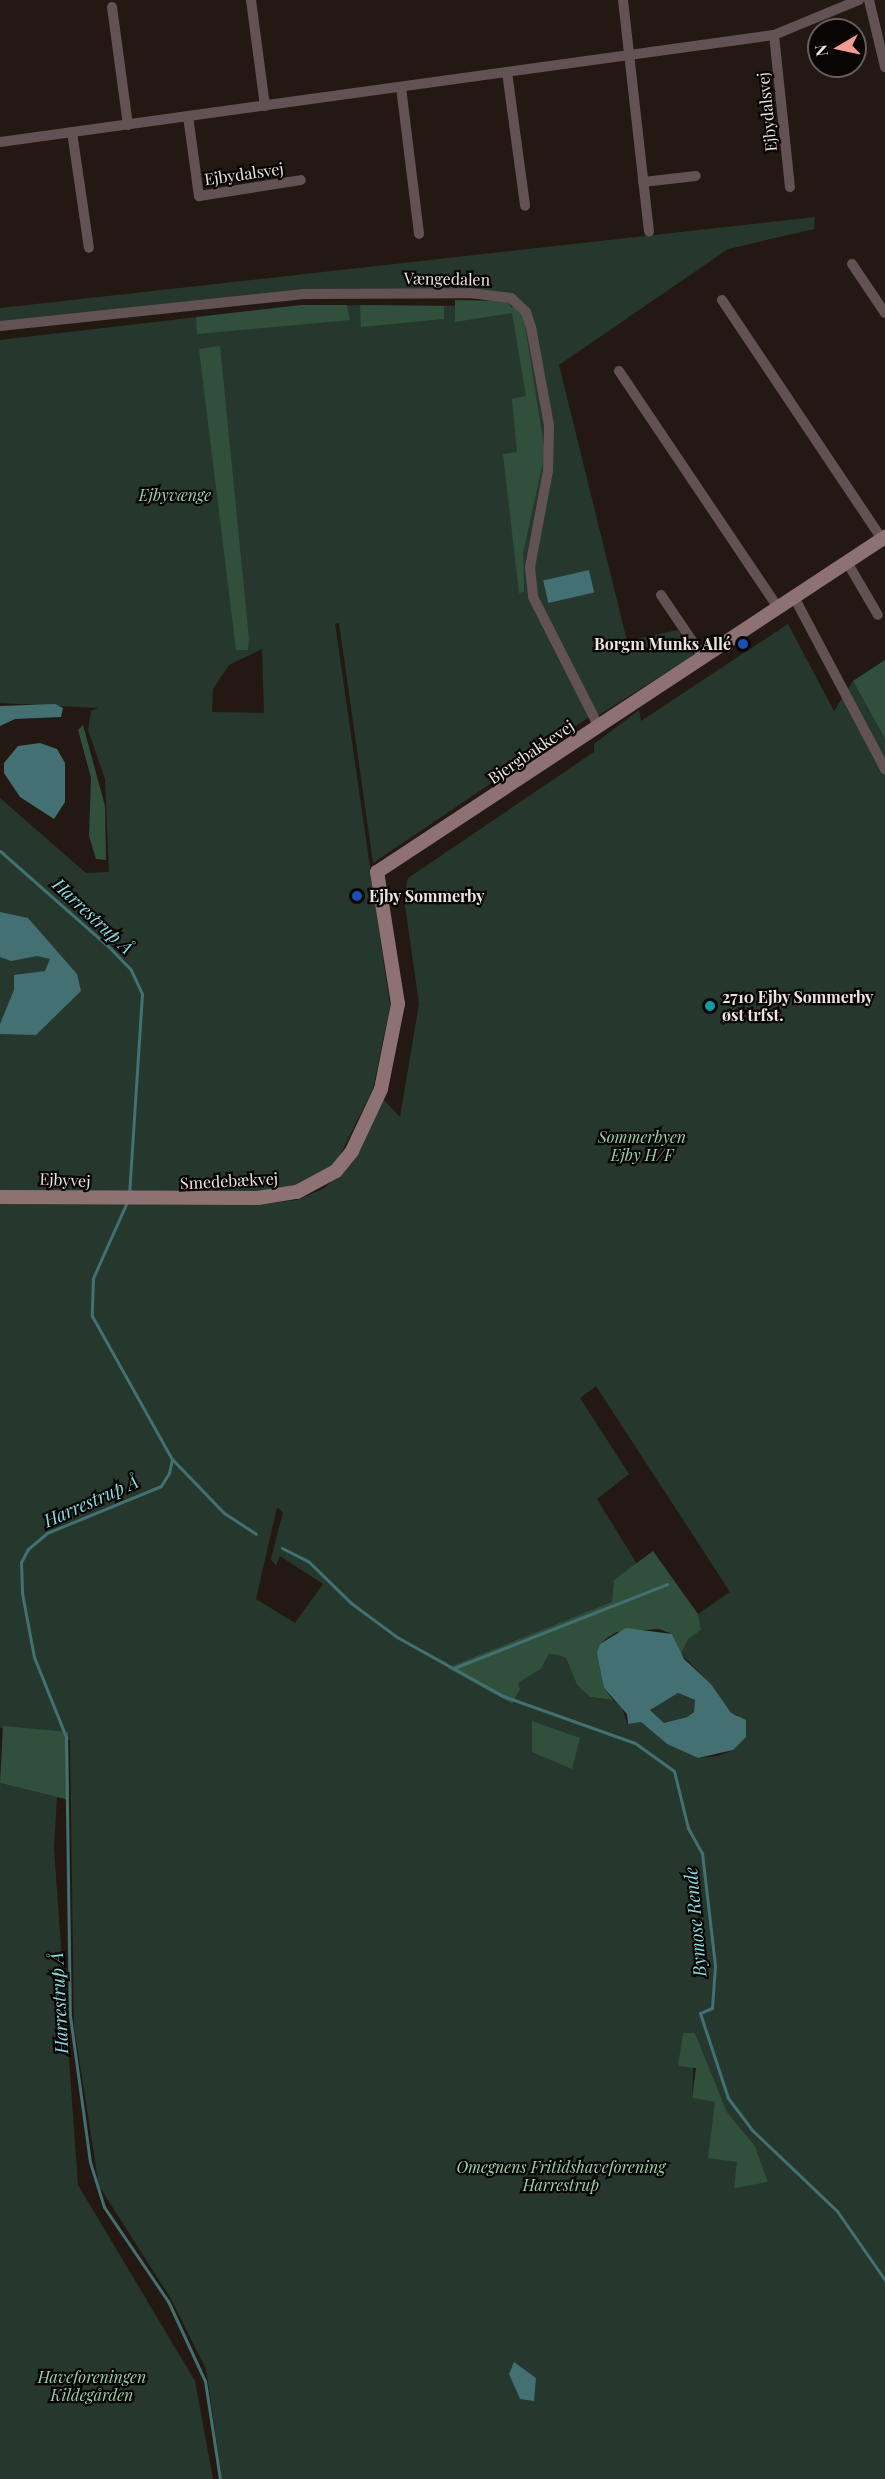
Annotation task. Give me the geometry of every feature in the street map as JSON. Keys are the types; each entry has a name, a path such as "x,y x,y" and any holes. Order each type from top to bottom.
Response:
{"street":[{"path":"251,0 265,106"},
{"path":"623,0 649,232"},
{"path":"0,142 774,35 859,0"},
{"path":"869,0 885,67"},
{"path":"112,7 128,125"},
{"name":"Ejbydalsvej","path":"774,35 790,187"},
{"path":"507,72 525,206"},
{"path":"401,87 420,234"},
{"name":"Ejbydalsvej","path":"188,116 199,196 300,180"},
{"path":"72,132 89,248"},
{"path":"643,182 696,176"},
{"path":"852,264 885,313"},
{"name":"Vængedalen","path":"0,326 304,294 470,293 511,298 526,312 531,327 549,425 549,461 530,567 533,597 599,726"},
{"name":"Bjergbakkevej","path":"377,873 884,538 722,300"},
{"path":"619,371 778,608"},
{"path":"847,561 878,615"},
{"path":"661,595 703,657"},
{"path":"794,597 885,769"},
{"name":"Smedebækvej","path":"128,1200 147,1201 297,1192 336,1171 352,1151 381,1089 398,1004 377,873"},
{"name":"Ejbyvej","path":"0,1197 128,1200"}],"green space":[{"name":"Ejbyvænge","path":"815,217 814,229 728,249 559,365 627,641 678,630 694,655 599,715 595,713 373,863 339,623 335,624 390,1006 373,1089 335,1165 294,1187 256,1193 156,1196 0,1190 0,798 86,873 109,872 105,779 88,730 91,711 98,708 0,703 0,340 302,305 507,306 448,290 372,289 0,322 0,308","holes":["262,649 264,713 212,712 213,689 229,665"]},
{"path":"455,300 508,301 511,307 522,307 545,453 523,553 524,592 519,593 503,454 517,452 512,399 526,396 512,313 455,322"},
{"path":"302,305 347,305 350,320 197,334 196,317"},
{"path":"360,305 444,306 444,319 361,327"},
{"path":"220,346 249,639 248,650 236,650 199,349"},
{"path":"788,624 834,711 853,681 885,739 885,2479 222,2479 206,2369 171,2299 99,2186 74,2026 70,1740 0,1728 0,1203 252,1205 297,1200 323,1189 352,1163 382,1098 400,1117 419,1004 404,898 408,878 594,752 594,744 639,710 641,721","holes":["596,1386 730,1592 698,1614 701,1630 687,1639 681,1654 711,1684 731,1714 738,1715 733,1750 718,1756 698,1758 667,1744 641,1722 627,1724 622,1707 613,1700 590,1697 577,1685 566,1658 557,1655 549,1654 541,1669 518,1683 511,1704 448,1668 613,1602 614,1580 637,1564 597,1499 629,1474 580,1398","277,1507 283,1512 271,1559 276,1566 280,1556 323,1584 295,1623 256,1599","695,2033 727,2112 755,2146 768,2182 734,2187 738,2162 716,2102 692,2098"]},
{"path":"885,660 885,739 853,681"},
{"path":"83,725 105,806 106,860 96,859 89,836 91,778 78,730"},
{"path":"653,1551 698,1614 701,1630 688,1639 681,1654 672,1634 659,1629 617,1632 607,1638 600,1644 604,1688 613,1700 590,1697 577,1685 566,1658 557,1655 549,1654 541,1669 518,1683 520,1689 512,1704 447,1668 612,1602 614,1580"},
{"path":"678,1693 695,1700 694,1712 687,1717 664,1723 649,1709"},
{"path":"532,1721 580,1738 572,1769 532,1752"},
{"path":"3,1726 68,1732 69,1800 0,1783"},
{"name":"Haveforeningen Kildegården","path":"0,1783 57,1797 54,1848 78,2185 195,2381 213,2479 0,2479"},
{"path":"683,2033 695,2033 727,2112 755,2146 768,2182 734,2188 737,2162 708,2158 715,2102 692,2098 696,2068 678,2066"}],"water":[{"path":"589,570 594,592 548,603 543,581"},
{"path":"55,704 63,708 61,717 15,719 0,726 0,706"},
{"path":"40,743 57,749 65,763 65,802 54,819 20,797 4,773 4,763 18,746"},
{"path":"0,912 28,918 77,974 81,991 36,1035 0,1034 0,1024 14,990 14,975 45,971 50,959 37,956 11,961 0,957"},
{"path":"626,1628 672,1634 684,1659 711,1684 731,1713 746,1720 746,1737 733,1750 698,1758 667,1744 641,1722 628,1724 627,1714 604,1688 597,1653 600,1644","holes":["678,1693 695,1700 694,1712 687,1717 664,1723 650,1710"]},
{"path":"514,2362 536,2378 534,2401 520,2399 509,2374"}],"waterway":[{"name":"Harrestrup Å","path":"0,851 111,949 131,970 142,994 129,1193"},
{"name":"Harrestrup Å","path":"127,1202 93,1278 92,1316 172,1459 169,1473 161,1486 47,1533 28,1549 21,1562 22,1593 34,1657 66,1737 70,2016 90,2162 104,2207 168,2301 205,2381 220,2479"},
{"name":"Bymose Rende","path":"172,1459 224,1513 256,1534"},
{"name":"Bymose Rende","path":"282,1548 308,1561 351,1603 397,1637 503,1696 635,1743 674,1771 688,1828 702,1853 715,1966 712,2008 700,2013 728,2098 751,2129 837,2211 885,2280"},
{"path":"454,1668 667,1584"}],"place":[{"name":"Borgm Munks Allé","path":"743,644"},
{"name":"Ejby Sommerby","path":"357,896"},
{"name":"2710 Ejby Sommerby øst trfst.","path":"710,1006"}],"park label":[{"name":"Sommerbyen Ejby H/F","path":"642,1146"},
{"name":"Omegnens Fritidshaveforening Harrestrup","path":"561,2176"}]}
